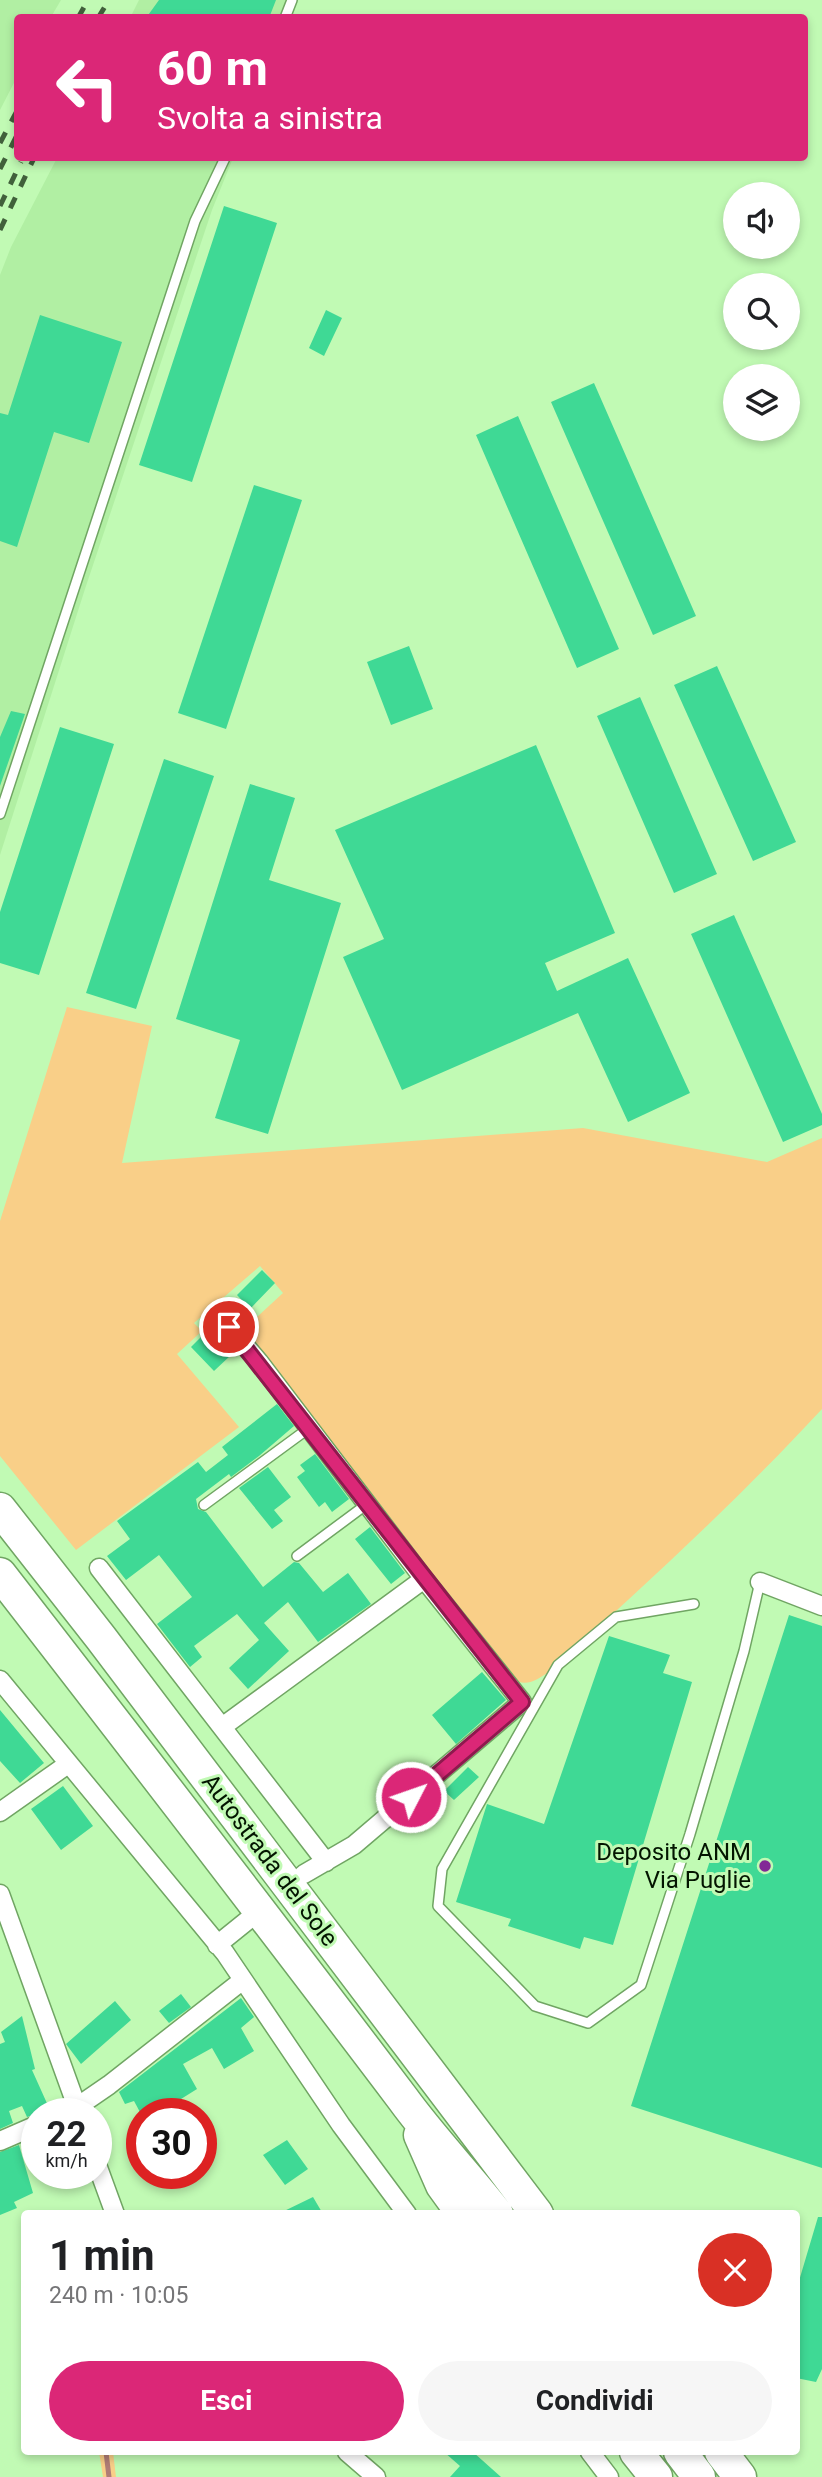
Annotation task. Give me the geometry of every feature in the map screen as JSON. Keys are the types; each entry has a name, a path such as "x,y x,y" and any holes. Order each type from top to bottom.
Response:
{"highway":[{"name":"Autostrada del Sole","path":"0,1509 101,1638 534,2210"},
{"name":"Autostrada del Sole","path":"0,1574 345,2020 404,2102 494,2210"},
{"path":"404,2102 442,2185 460,2210"},
{"path":"638,2455 656,2477"},
{"path":"682,2455 699,2477"},
{"path":"723,2455 740,2477"}],"street":[{"path":"229,1327 522,1702 354,1845 304,1874"},
{"path":"99,1568 326,1861"},
{"path":"222,1727 424,1579"},
{"path":"760,1582 822,1606"},
{"path":"0,1680 217,1945 404,2210"},
{"path":"0,1812 68,1763"},
{"path":"0,1894 68,2098"},
{"path":"217,1945 248,1920"},
{"path":"92,2098 243,1980"},
{"path":"0,2141 21,2132"},
{"path":"106,2189 114,2210"},
{"path":"350,2455 376,2477"},
{"path":"592,2455 609,2477"}],"lane":[{"path":"0,814 195,220 224,161"},
{"path":"204,1505 309,1428"},
{"path":"297,1556 367,1504"},
{"path":"694,1604 616,1617 558,1665 442,1869 438,1906 535,2006 588,2023 641,1985 694,1821 744,1651 760,1582"}],"shaded area":[{"path":"0,0 61,0 53,14 14,14 14,83 0,110"},
{"path":"139,0 296,0 290,14 132,14"},
{"path":"55,161 232,161 212,210 85,589 0,855 0,275 11,247"},
{"path":"67,1007 152,1026 122,1163 583,1128 767,1162 822,1138 822,1409 723,1511 549,1672 534,1681 521,1682 509,1678 244,1329 283,1293 260,1266 194,1323 202,1331 177,1354 239,1427 76,1550 0,1456 0,1221"},
{"path":"99,2455 113,2455 116,2477 103,2477"}],"building":[{"path":"159,0 276,0 271,14 149,14"},
{"path":"224,206 277,223 192,482 139,465"},
{"path":"326,310 342,318 324,356 309,348"},
{"path":"40,315 122,342 89,443 54,432 17,547 0,541 0,413 8,415"},
{"path":"594,383 696,616 653,635 551,402"},
{"path":"518,416 619,649 577,668 476,435"},
{"path":"254,485 302,500 226,729 178,713"},
{"path":"409,646 433,709 391,725 367,662"},
{"path":"717,666 796,842 753,861 674,685"},
{"path":"640,697 717,874 674,893 597,716"},
{"path":"11,711 25,714 0,786 0,737"},
{"path":"60,727 114,744 39,975 0,963 0,912"},
{"path":"536,745 615,933 545,963 557,991 628,958 690,1093 628,1122 578,1013 402,1090 343,957 384,939 335,830"},
{"path":"164,759 214,776 136,1009 86,993"},
{"path":"250,784 295,798 269,880 341,903 268,1134 215,1118 240,1040 176,1019"},
{"path":"734,915 822,1114 822,1125 783,1142 691,934"},
{"path":"262,1270 275,1283 250,1309 237,1295"},
{"path":"207,1331 231,1355 214,1371 191,1347"},
{"path":"277,1404 294,1426 231,1477 229,1474 196,1499 198,1509 206,1512 263,1587 294,1562 299,1563 323,1592 348,1573 371,1604 318,1642 288,1602 264,1623 289,1651 248,1689 229,1668 259,1640 237,1614 194,1646 202,1657 190,1667 157,1624 192,1597 159,1555 126,1580 107,1556 130,1539 117,1521 198,1462 206,1472 228,1455 222,1447"},
{"path":"315,1454 349,1499 332,1512 325,1502 319,1507 297,1477 305,1471 300,1465"},
{"path":"268,1467 291,1497 274,1510 283,1521 272,1529 239,1488"},
{"path":"370,1527 405,1573 391,1584 355,1539"},
{"name":"Deposito ANM Via Puglie","path":"789,1615 822,1626 822,2168 631,2106"},
{"path":"609,1636 670,1655 663,1673 692,1682 613,1945 584,1937 580,1949 508,1926 511,1919 456,1902 487,1804 544,1824"},
{"path":"482,1672 506,1700 456,1744 432,1715"},
{"path":"0,1710 44,1763 20,1783 0,1761"},
{"path":"468,1767 479,1777 454,1800 444,1791"},
{"path":"63,1786 93,1826 61,1850 31,1809"},
{"path":"181,1994 191,2007 169,2023 159,2011"},
{"path":"241,1998 254,2017 241,2028 254,2051 224,2069 212,2048 183,2064 197,2089 183,2098 126,2098 125,2104 119,2092"},
{"path":"115,2001 131,2020 81,2064 66,2044"},
{"path":"22,2016 35,2069 32,2070 45,2098 21,2098 21,2106 9,2111 13,2123 0,2129 0,2044 5,2042 1,2032"},
{"path":"287,2140 308,2169 285,2185 263,2155"},
{"path":"19,2145 21,2189 32,2189 33,2193 14,2202 17,2208 0,2215 0,2152"},
{"path":"313,2197 321,2210 286,2210"},
{"path":"818,2217 822,2217 822,2369 816,2382 800,2379 800,2278"},
{"path":"447,2455 476,2455 501,2477 450,2477 460,2466"}],"waterway":[{"path":"106,2455 109,2477"}],"railway":[{"path":"80,14 88,0"},
{"path":"100,14 109,0"},
{"path":"0,143 14,117"},
{"path":"0,169 14,141"},
{"path":"0,230 33,161"},
{"path":"0,206 21,162"}],"place":[{"name":"Deposito ANM Via Puglie","path":"765,1866"}],"route":[{"path":"229,1327 522,1702 411,1797"}]}
